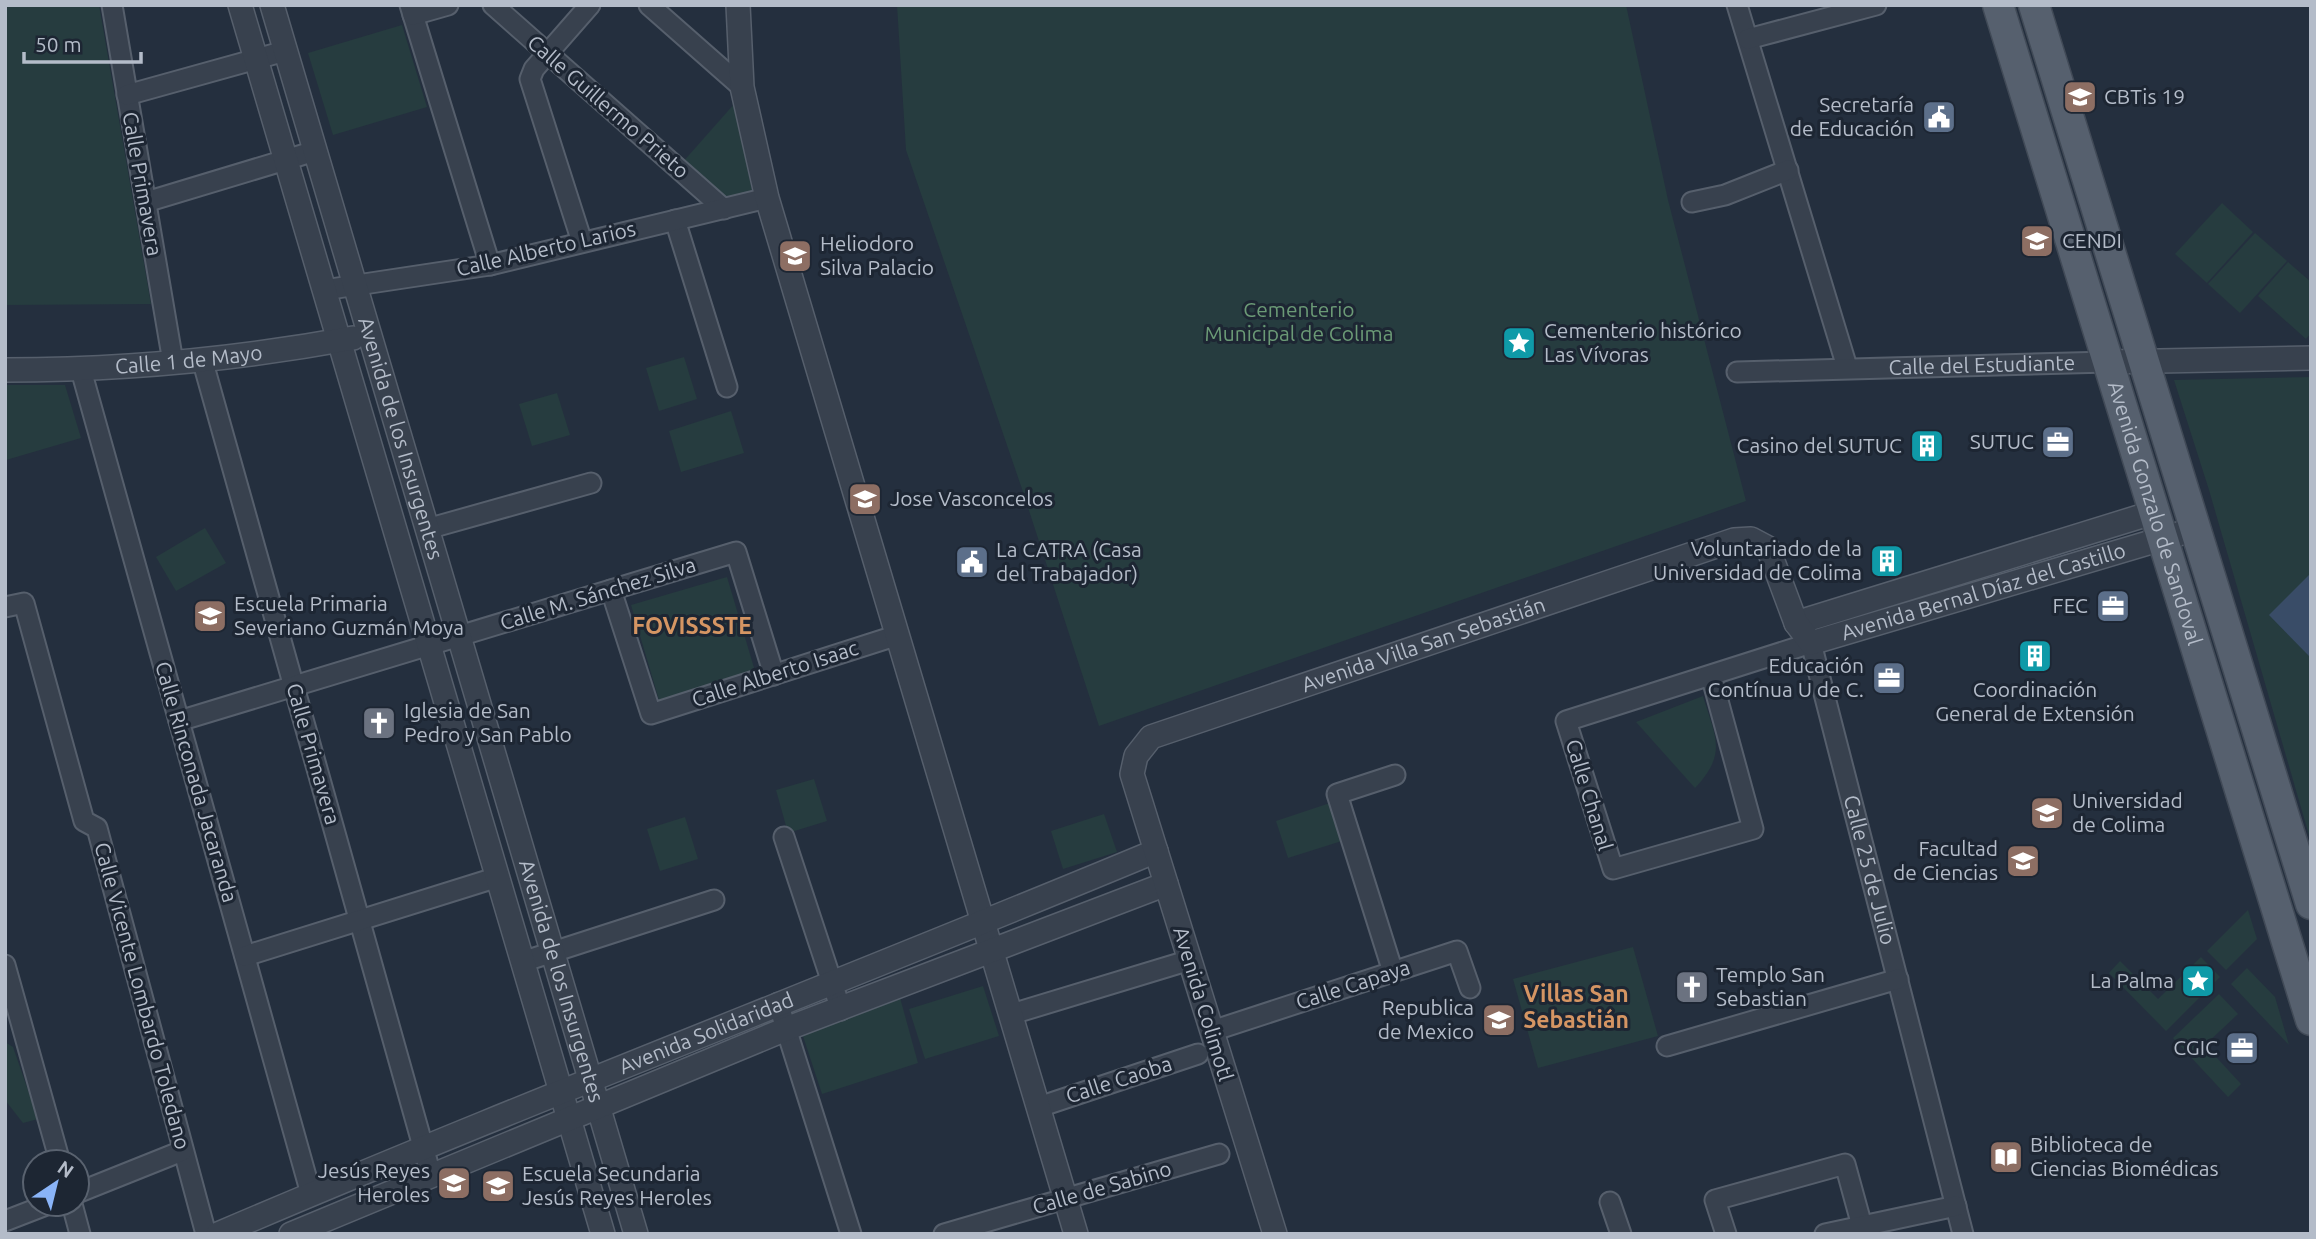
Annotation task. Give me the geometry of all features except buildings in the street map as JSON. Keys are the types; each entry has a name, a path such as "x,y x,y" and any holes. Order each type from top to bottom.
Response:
{"main road":[{"name":"Avenida Gonzalo de Sandoval","path":"1998,5 2311,1020"},
{"name":"Avenida Gonzalo de Sandoval","path":"2034,5 2311,904"},
{"path":"2028,105 2062,97"}],"street":[{"name":"Calle Primavera","path":"112,5 173,362"},
{"name":"Avenida de los Insurgentes","path":"240,5 603,1234"},
{"name":"Avenida de los Insurgentes","path":"272,5 636,1234"},
{"path":"448,5 412,10 490,265"},
{"name":"Calle Guillermo Prieto","path":"492,5 724,209"},
{"path":"582,242 530,79 534,69 590,5"},
{"path":"649,5 742,88"},
{"path":"738,5 742,88 767,198 1076,1234"},
{"path":"1737,5 1847,367"},
{"path":"1748,39 1876,5"},
{"path":"127,95 285,51"},
{"path":"146,202 315,150"},
{"path":"1692,202 1725,195 1788,170"},
{"name":"Calle Alberto Larios","path":"324,290 490,265 767,198"},
{"path":"676,220 727,387"},
{"name":"Calle 1 de Mayo","path":"5,370 81,370 173,362 370,335"},
{"name":"Calle del Estudiante","path":"1737,372 1847,367 2311,358"},
{"name":"Calle Primavera","path":"202,359 431,1175"},
{"name":"Calle Rinconada Jacaranda","path":"81,370 311,1194"},
{"path":"427,529 591,484"},
{"name":"Avenida Bernal Díaz del Castillo","path":"1811,643 2159,525"},
{"name":"Avenida Bernal Díaz del Castillo","path":"1796,623 2159,525 2195,529"},
{"name":"Calle 25 de Julio","path":"1734,540 1751,539 1768,548 1796,623 1811,643 1963,1234"},
{"name":"Avenida Villa San Sebastián","path":"1132,774 1136,756 1152,737 1734,540"},
{"name":"Calle M. Sánchez Silva","path":"179,721 736,552 774,675"},
{"name":"Calle Alberto Isaac","path":"611,590 651,714 898,635"},
{"name":"Calle Vicente Lombardo Toledano","path":"15,605 85,821 97,828 206,1234"},
{"path":"1711,675 1811,643"},
{"name":"Calle Chanal","path":"1711,675 1753,829 1612,869 1566,720 1711,675"},
{"name":"Avenida Colimotl","path":"1132,774 1275,1234"},
{"path":"1394,972 1337,794 1395,775"},
{"path":"785,837 841,1010"},
{"name":"Avenida Solidaridad","path":"218,1234 831,981 984,923 1156,851"},
{"path":"245,956 498,877"},
{"name":"Avenida Solidaridad","path":"291,1234 598,1105 1166,884"},
{"path":"522,962 714,900"},
{"name":"Calle Capaya","path":"1212,1031 1457,951 1470,988"},
{"path":"1012,1014 1190,960"},
{"path":"5,965 56,1148"},
{"path":"1667,1046 1898,979"},
{"path":"778,1003 852,1234"},
{"name":"Calle Caoba","path":"1039,1107 1198,1054"},
{"path":"91,1187 182,1151"},
{"name":"Calle de Sabino","path":"944,1234 1219,1154"},
{"path":"1726,1234 1715,1200 1845,1164 1862,1226"},
{"path":"1610,1202 1621,1234"},
{"path":"1825,1234 1956,1206"}],"green space":[{"path":"5,5 99,5 151,304 5,305"},
{"name":"Cementerio Municipal de Colima","path":"897,5 1626,5 1668,200 1746,501 1099,726 1022,489 906,150"},
{"path":"402,25 427,107 333,135 308,53"},
{"path":"735,103 752,191 723,200 682,163"},
{"path":"2222,203 2253,232 2207,283 2175,254"},
{"path":"2255,233 2287,261 2240,313 2208,284"},
{"path":"2288,262 2311,282 2311,333 2306,339 2258,296"},
{"path":"684,357 697,399 659,411 646,368"},
{"path":"2311,377 2311,842 2209,490 2174,380"},
{"path":"5,385 65,385 81,438 6,460"},
{"path":"557,393 570,435 532,446 519,404"},
{"path":"731,411 744,453 681,472 669,431"},
{"path":"205,528 226,563 176,591 156,557"},
{"path":"727,577 755,671 659,700 631,605"},
{"path":"1703,696 1716,744 1712,765 1695,788 1636,722"},
{"path":"814,779 827,821 788,833 776,790"},
{"path":"1333,802 1345,840 1288,858 1276,821"},
{"path":"1104,814 1117,852 1063,869 1051,831"},
{"path":"685,817 698,859 660,871 647,829"},
{"path":"2248,910 2257,939 2226,970 2207,951"},
{"path":"1633,947 1658,1036 1538,1068 1513,979"},
{"path":"2201,957 2220,977 2166,1031 2109,973 2120,961 2158,999"},
{"path":"2247,968 2275,997 2289,1045 2231,984"},
{"path":"983,986 999,1036 925,1059 909,1009"},
{"path":"899,994 918,1063 822,1094 802,1033"},
{"path":"2219,994 2238,1014 2205,1045 2241,1084 2228,1097 2173,1038"},
{"path":"5,1042 13,1047 38,1119 23,1123 5,1100"}],"water":[{"path":"2311,573 2311,654 2309,656 2269,615"}],"place":[{"name":"CBTis 19","path":"2080,97"},
{"name":"Secretaría de Educación","path":"1939,117"},
{"name":"CENDI","path":"2037,241"},
{"name":"Heliodoro Silva Palacio","path":"795,256"},
{"name":"Cementerio histórico Las Vívoras","path":"1519,343"},
{"name":"SUTUC","path":"2058,442"},
{"name":"Casino del SUTUC","path":"1927,446"},
{"name":"Jose Vasconcelos","path":"865,499"},
{"name":"Voluntariado de la Universidad de Colima","path":"1887,561"},
{"name":"La CATRA (Casa del Trabajador)","path":"972,562"},
{"name":"FEC","path":"2113,606"},
{"name":"Escuela Primaria Severiano Guzmán Moya","path":"210,616"},
{"name":"Coordinación General de Extensión","path":"2035,656"},
{"name":"Educación Contínua U de C.","path":"1889,678"},
{"name":"Iglesia de San Pedro y San Pablo","path":"379,723"},
{"name":"Universidad de Colima","path":"2047,813"},
{"name":"Facultad de Ciencias","path":"2023,861"},
{"name":"La Palma","path":"2198,981"},
{"name":"Templo San Sebastian","path":"1692,987"},
{"name":"Republica de Mexico","path":"1499,1020"},
{"name":"CGIC","path":"2242,1048"},
{"name":"Biblioteca de Ciencias Biomédicas","path":"2006,1157"},
{"name":"Jesús Reyes Heroles","path":"454,1183"},
{"name":"Escuela Secundaria Jesús Reyes Heroles","path":"498,1186"}],"district":[{"name":"FOVISSSTE","path":"692,626"},
{"name":"Villas San Sebastián","path":"1576,1007"}]}
